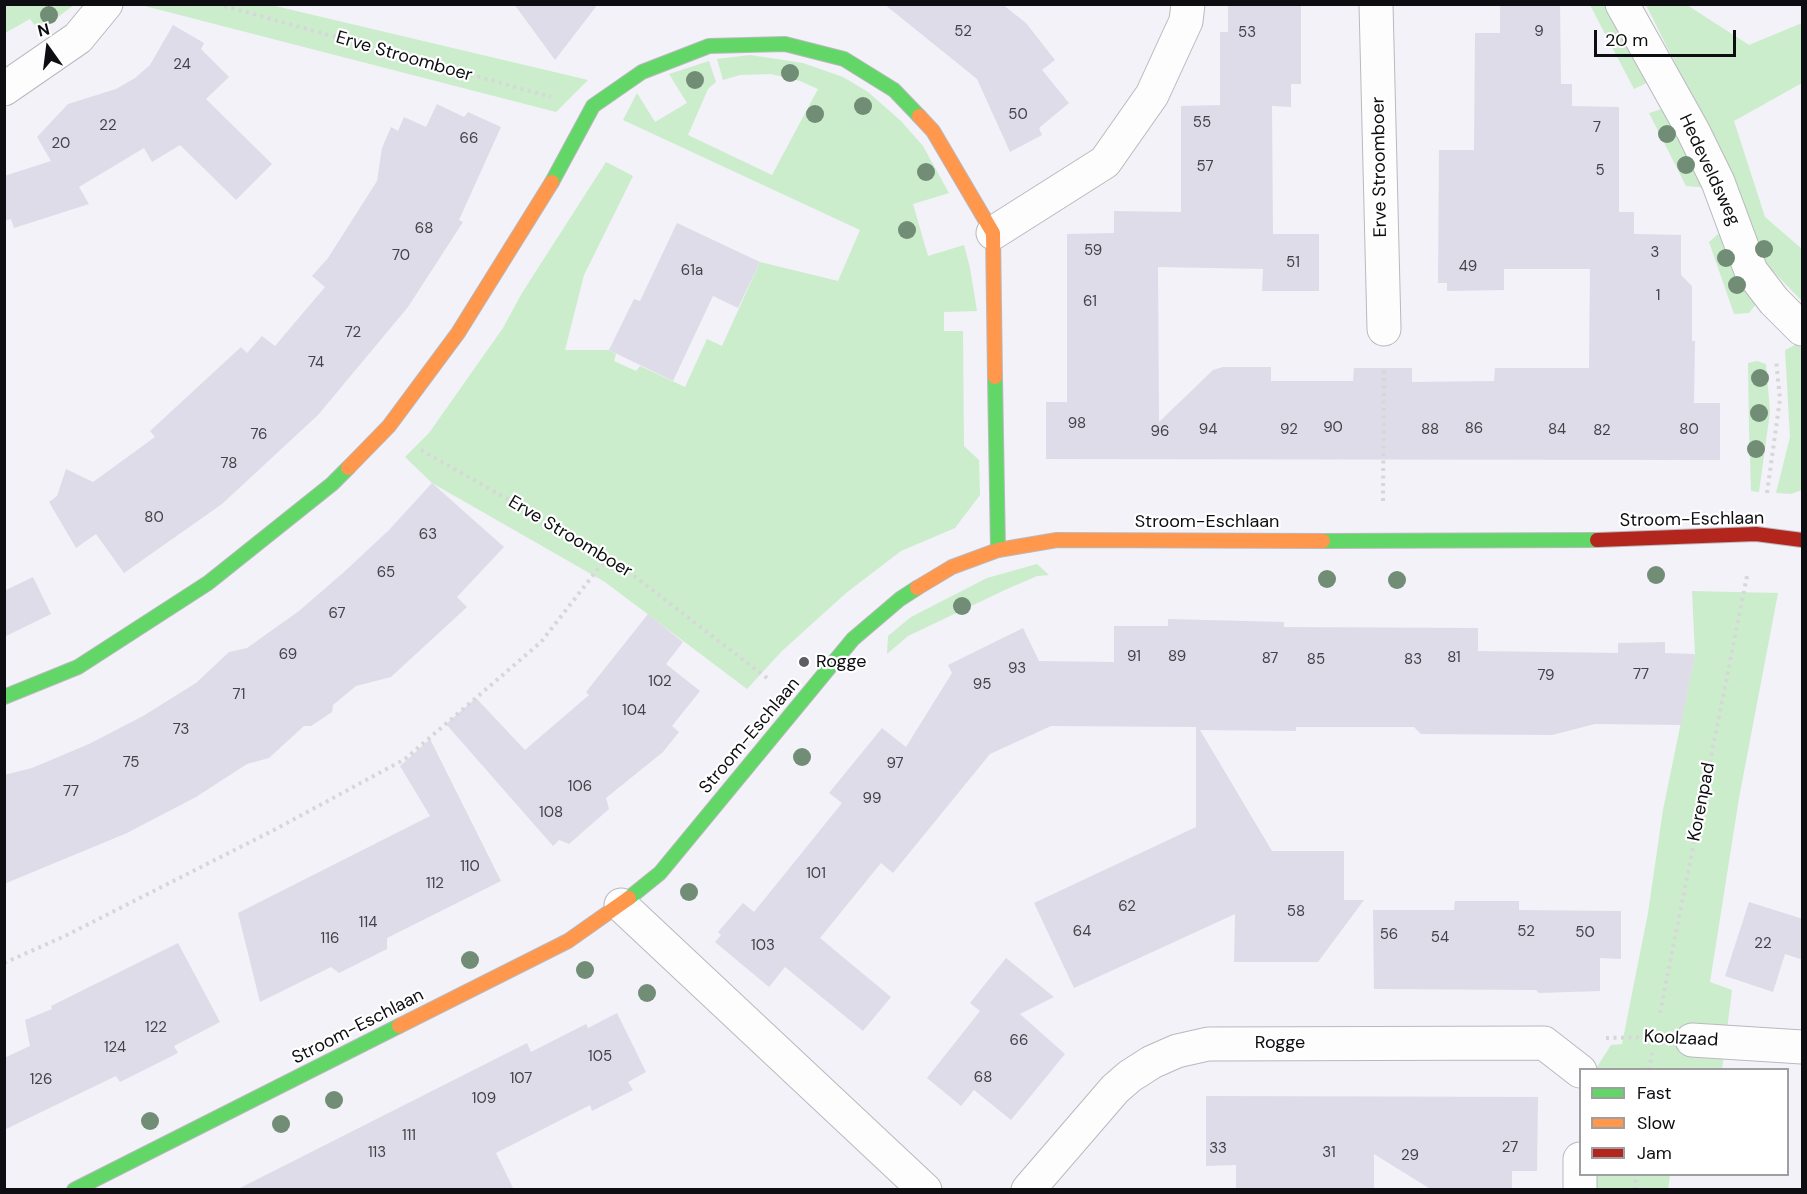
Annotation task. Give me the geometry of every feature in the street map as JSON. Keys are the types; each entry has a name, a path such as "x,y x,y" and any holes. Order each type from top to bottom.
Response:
{"street":[{"path":"4,89 78,38 106,4"},
{"path":"993,233 1105,162 1152,95 1186,21 1188,4"},
{"name":"Erve Stroomboer","path":"1376,4 1384,329"},
{"name":"Hedeveldsweg","path":"1622,4 1693,131 1718,182 1751,271 1774,301 1803,329"},
{"path":"4,697 78,667 208,583 332,484 389,426 458,333 551,183 593,106 642,72 709,46 785,44 844,59 894,90 933,131 993,233 998,550"},
{"name":"Stroom-Eschlaan","path":"74,1190 568,941 621,905 660,873 853,639 900,599 952,567 998,550 1057,540 1556,542 1756,534 1803,540"},
{"path":"621,905 925,1190"},
{"name":"Koolzaad","path":"1692,1040 1803,1047"},
{"name":"Rogge","path":"1028,1190 1114,1089 1152,1062 1177,1051 1208,1044 1544,1043 1574,1066"}],"path":[{"name":"Erve Stroomboer","path":"217,4 544,96 593,106"},
{"name":"Korenpad","path":"1649,1068 1756,534 1767,491 1780,399 1771,318 1774,301"},
{"path":"1383,541 1384,329"},
{"name":"Erve Stroomboer","path":"389,426 428,454 608,556 762,673 798,706"},
{"path":"4,963 65,936 274,830 405,759 541,642 608,556"},
{"name":"Koolzaad","path":"1574,1066 1592,1038 1655,1036 1692,1040"}],"green space":[{"path":"4,5 74,5 39,31 30,19 5,33"},
{"path":"141,5 271,5 588,80 556,112"},
{"path":"1590,5 1610,5 1651,81 1634,89"},
{"path":"1646,5 1687,5 1749,45 1802,23 1802,83 1734,121 1765,217 1802,249 1802,301 1766,264 1707,127"},
{"path":"750,55 803,63 843,77 868,92 901,121 923,146 949,193 913,204 928,256 964,245 970,268 977,311 944,312 944,331 963,331 964,446 979,460 980,495 955,528 901,551 846,593 782,651 747,689 605,582 432,483 405,457 429,433 503,328 522,293 606,162 633,176 584,275 565,350 609,350 616,354 614,361 636,371 640,366 685,387 707,339 722,346 760,262 838,281 860,230 623,120 637,93 655,122 687,103 669,74 709,61 716,82 708,89 688,135 772,175 818,89 800,81 771,74 740,75 723,80 717,59"},
{"path":"1665,108 1710,188 1686,186 1649,113"},
{"path":"1718,234 1735,248 1756,304 1749,313 1734,314 1709,242"},
{"path":"1795,345 1802,347 1802,490 1791,494 1776,493 1790,437 1785,350"},
{"path":"1757,361 1766,364 1770,412 1759,492 1751,491 1749,429 1748,363"},
{"path":"1037,564 1049,575 1037,576 908,636 887,654 888,636 911,617 987,578"},
{"path":"1692,591 1778,593 1739,798 1710,982 1732,990 1722,1068 1596,1068 1611,1045 1622,1044 1648,913 1663,810 1695,654"},
{"path":"1593,1176 1670,1176 1668,1189 1593,1190"}],"building":[{"path":"514,4 598,4 555,60"},
{"path":"884,4 1002,4 1026,23 1055,60 1042,70 1069,103 1039,128 1042,135 1010,152 977,79"},
{"path":"1301,4 1301,84 1291,84 1291,107 1272,106 1273,234 1319,234 1319,291 1262,291 1263,269 1158,267 1159,422 1213,370 1223,367 1271,367 1271,381 1353,381 1354,368 1412,368 1412,382 1494,381 1495,368 1589,368 1590,269 1504,269 1504,290 1447,291 1447,283 1438,283 1439,150 1474,150 1475,33 1500,33 1500,4 1560,4 1561,84 1572,84 1572,106 1619,107 1619,212 1634,212 1634,234 1681,235 1681,275 1692,286 1692,341 1695,341 1694,403 1720,403 1720,460 1046,459 1046,402 1067,402 1067,234 1114,233 1114,211 1181,212 1181,106 1220,105 1220,32 1228,32 1228,5"},
{"path":"173,25 204,43 201,49 229,77 206,99 272,164 236,200 180,145 152,162 144,148 79,187 89,204 14,228 11,219 4,221 4,176 51,161 37,137 68,104 116,89 135,78 150,65"},
{"path":"437,104 464,117 468,112 501,127 459,220 463,222 408,307 318,415 222,504 124,573 96,534 76,548 49,502 57,496 66,469 93,482 155,437 150,431 241,347 247,353 262,336 275,346 325,287 312,276 328,258 377,181 382,148 391,127 398,131 404,117 426,127"},
{"path":"677,223 760,262 738,308 713,296 673,381 609,350 634,299 640,301"},
{"path":"432,483 504,547 457,597 467,607 391,677 356,686 333,705 332,712 311,726 304,726 269,758 247,764 196,797 127,833 4,884 4,775 32,768 89,744 143,716 196,683 229,652 247,648 299,611 389,530"},
{"path":"33,577 51,614 4,637 4,591"},
{"path":"648,614 683,642 666,664 700,691 672,726 679,732 663,752 606,798 609,809 569,844 559,840 553,846 446,724 476,698 525,750 589,695 586,692"},
{"path":"1168,619 1284,622 1284,627 1478,628 1478,651 1618,653 1618,643 1665,642 1665,653 1695,654 1681,725 1595,724 1552,735 1421,734 1414,727 1296,727 1296,731 1200,730 1272,851 1344,851 1344,900 1364,900 1318,962 1234,962 1235,914 1074,988 1034,903 1196,827 1196,727 1051,726 990,754 893,873 881,863 820,938 891,997 863,1031 785,967 769,987 715,942 721,935 718,932 743,903 754,912 842,803 829,793 882,728 906,747 952,673 948,665 1023,628 1039,661 1114,662 1114,626 1168,626"},
{"path":"430,739 501,881 387,938 387,949 339,973 331,967 260,1002 238,913 430,816 400,766"},
{"path":"1455,901 1519,901 1519,910 1621,911 1621,959 1600,958 1600,991 1539,993 1536,990 1374,989 1373,910 1454,910"},
{"path":"1749,902 1803,919 1803,960 1785,954 1773,992 1725,976"},
{"path":"178,943 220,1022 174,1046 178,1053 120,1082 116,1076 4,1130 4,1058 30,1046 25,1020 52,1009 51,1006"},
{"path":"1006,958 1054,997 1020,1014 1065,1054 1011,1120 974,1090 961,1106 927,1078 980,1011 970,1003"},
{"path":"617,1013 646,1072 628,1082 633,1090 592,1111 590,1105 496,1153 514,1190 236,1190 527,1043 531,1052 586,1024 588,1028"},
{"path":"1206,1096 1538,1097 1537,1171 1512,1171 1512,1189 1432,1190 1374,1154 1374,1190 1236,1190 1236,1165 1206,1166"}],"traffic: fast":[{"path":"552,182 593,106 642,72 709,46 785,44 844,59 894,90 919,116"},
{"path":"995,377 998,550"},
{"path":"4,697 78,667 208,583 332,484 348,468"},
{"path":"1323,541 1597,540"},
{"path":"629,898 660,873 853,639 900,599 917,588"},
{"path":"74,1190 399,1026"}],"traffic: slow":[{"path":"919,116 933,131 993,233 995,377"},
{"path":"348,468 389,426 458,333 552,182"},
{"path":"917,588 952,567 998,550 1057,540 1323,541"},
{"path":"399,1026 568,941 629,898"}],"traffic: jam":[{"path":"1597,540 1756,534 1802,540"}],"place":[{"name":"Rogge","path":"804,662"}]}
